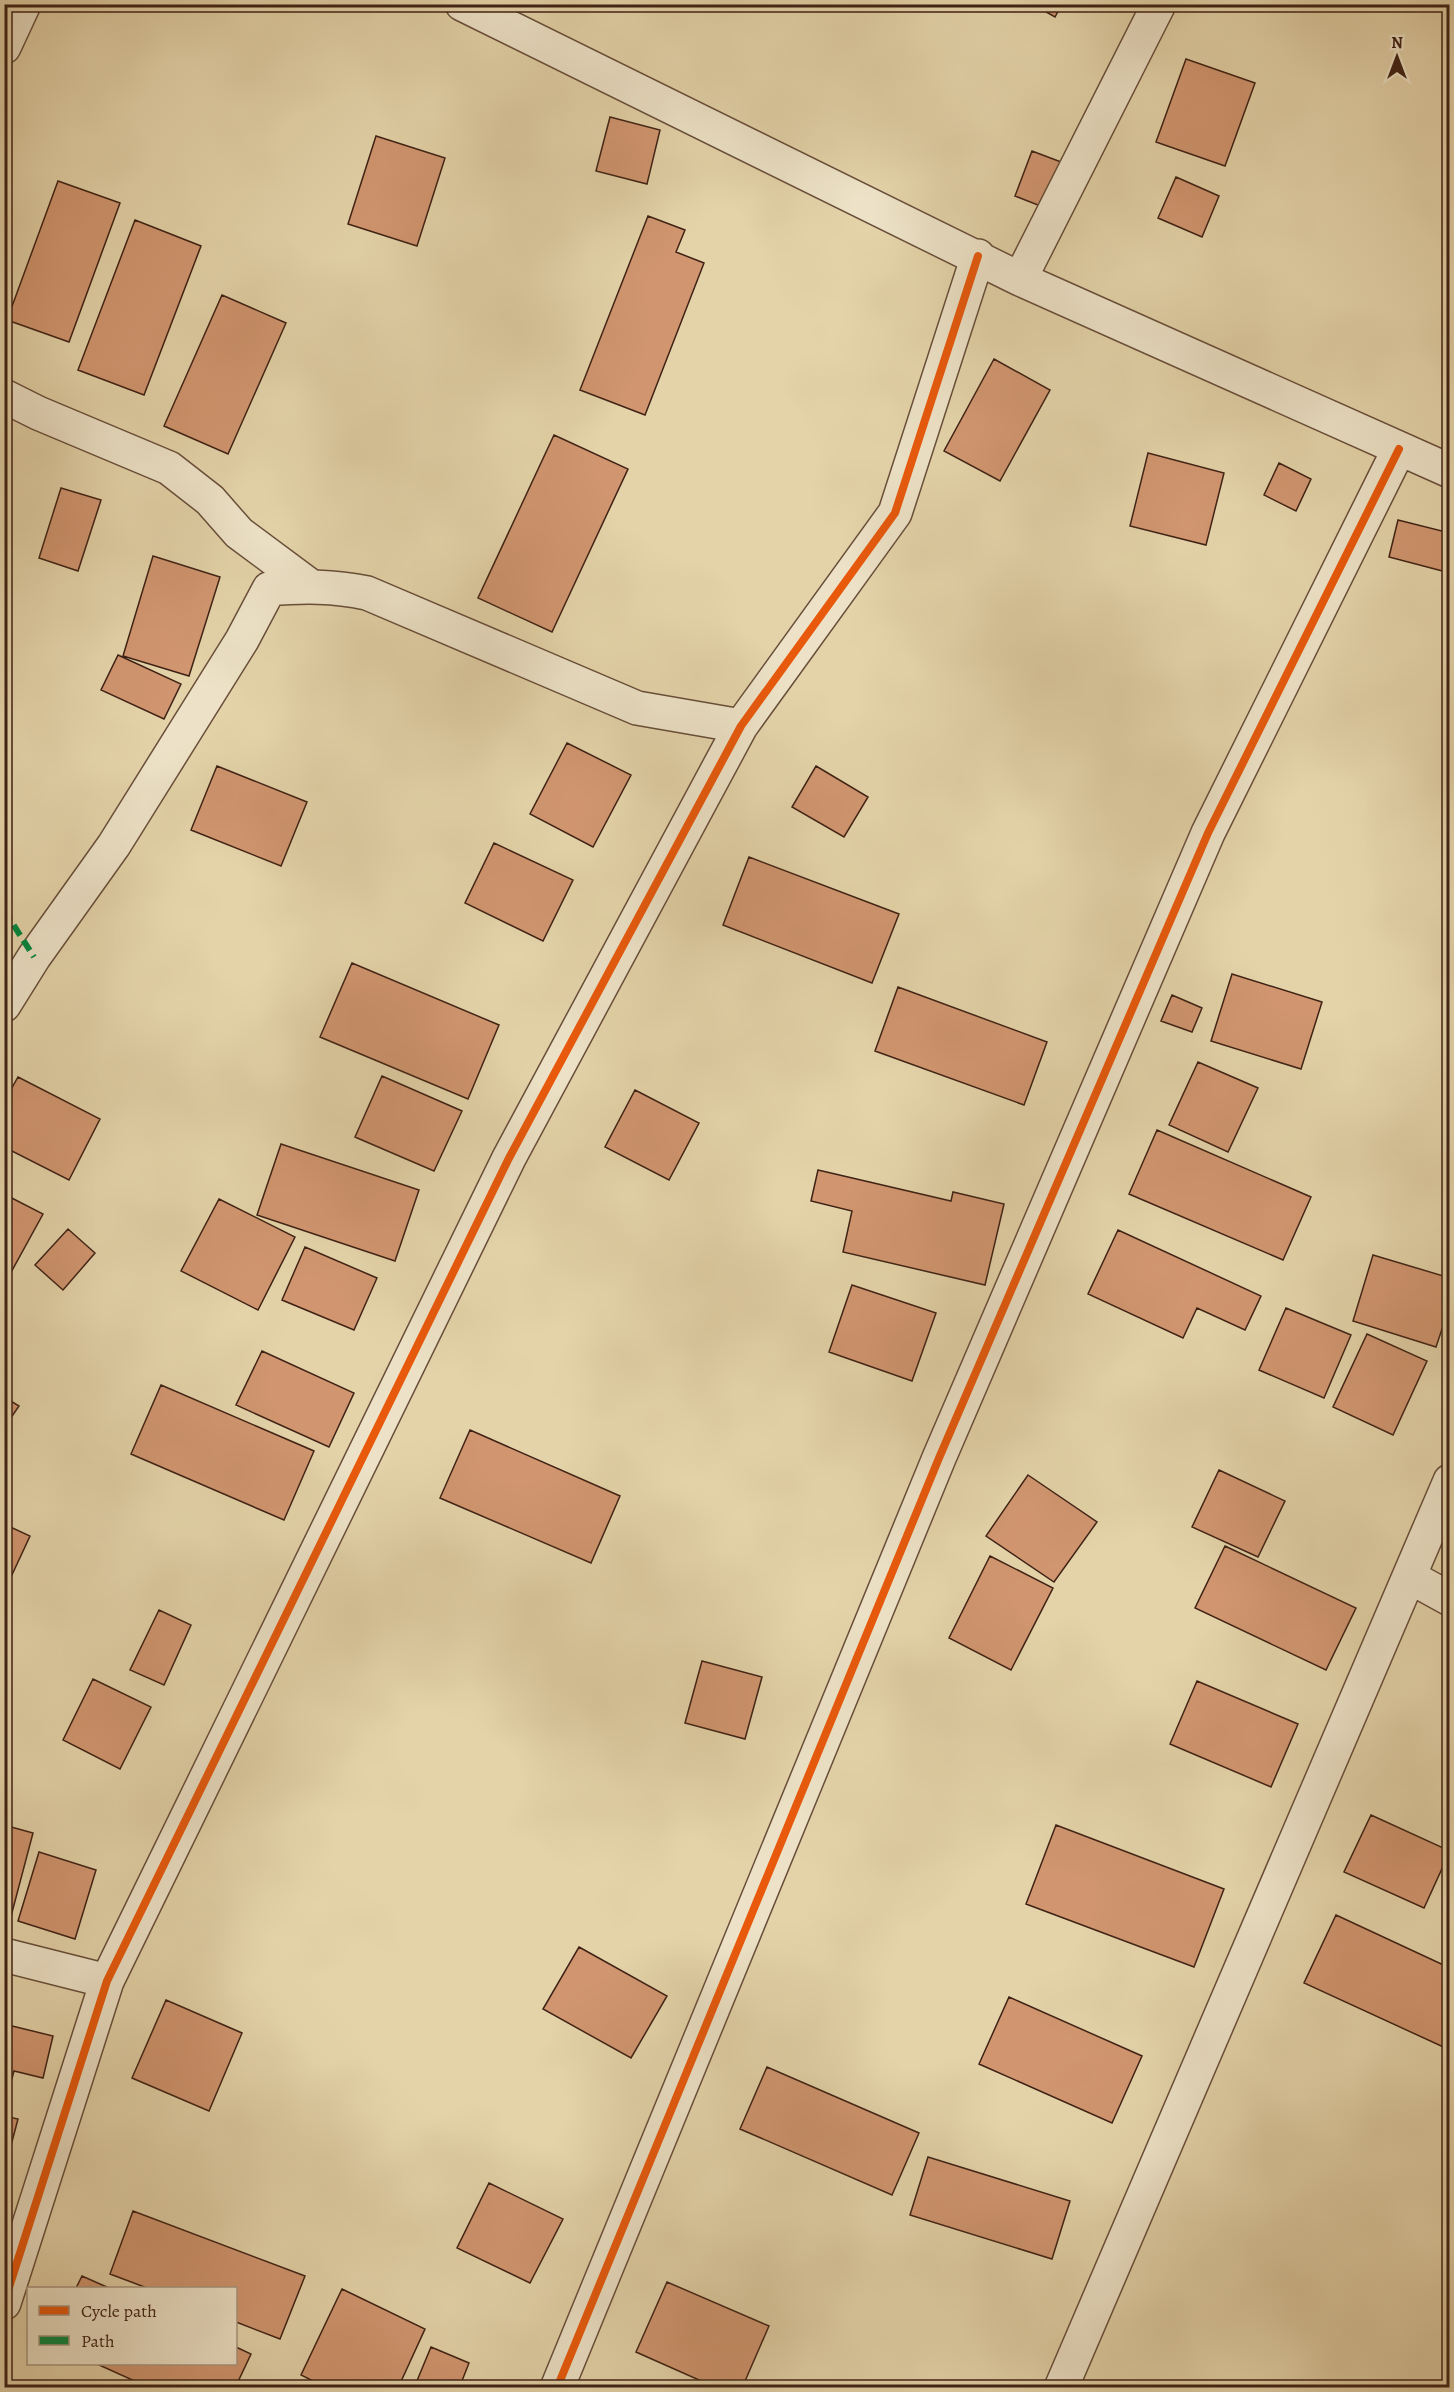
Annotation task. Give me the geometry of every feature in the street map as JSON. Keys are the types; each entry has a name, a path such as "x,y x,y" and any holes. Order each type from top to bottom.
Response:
{"street":[{"path":"4,46 24,4"},
{"path":"462,4 978,256 1020,279 1449,471"},
{"path":"1020,279 1159,4"},
{"path":"4,2303 107,1981 509,1158 741,726 895,513 978,256"},
{"path":"4,396 38,413 169,468 210,501 246,538 309,585"},
{"path":"557,2388 939,1458 1208,833 1399,449"},
{"path":"4,1005 34,957 114,845 242,640 269,589 309,585 336,586 368,593 637,708 741,726"},
{"path":"1061,2388 1410,1577 1449,1480"},
{"path":"1410,1577 1449,1599"},
{"path":"4,1955 107,1981"}],"building":[{"path":"1032,4 1062,4 1055,17"},
{"path":"1186,59 1255,83 1225,166 1156,142"},
{"path":"610,117 660,130 647,184 596,171"},
{"path":"376,136 445,158 417,246 348,224"},
{"path":"1032,151 1061,162 1043,207 1015,196"},
{"path":"1176,177 1219,196 1202,237 1158,218"},
{"path":"58,181 120,203 69,342 7,320"},
{"path":"648,216 685,230 676,252 704,263 645,415 580,390"},
{"path":"135,220 201,246 144,395 78,370"},
{"path":"222,295 286,323 228,454 164,426"},
{"path":"994,359 1050,390 1000,481 944,451"},
{"path":"554,435 628,469 552,632 478,598"},
{"path":"1148,453 1224,473 1206,545 1130,526"},
{"path":"1279,463 1311,479 1296,511 1264,495"},
{"path":"61,488 101,500 78,571 39,558"},
{"path":"1398,520 1450,533 1450,573 1389,557"},
{"path":"153,556 220,577 189,676 123,656"},
{"path":"118,655 181,684 164,719 101,690"},
{"path":"567,743 631,775 593,847 530,814"},
{"path":"217,766 307,802 281,866 191,830"},
{"path":"816,766 868,797 844,837 792,807"},
{"path":"494,843 573,880 543,941 465,903"},
{"path":"749,857 899,914 872,983 723,925"},
{"path":"352,963 499,1025 468,1099 320,1037"},
{"path":"1232,974 1322,1002 1301,1069 1211,1041"},
{"path":"898,987 1047,1042 1024,1105 875,1051"},
{"path":"1172,995 1202,1008 1192,1032 1161,1021"},
{"path":"1198,1062 1258,1088 1228,1152 1169,1125"},
{"path":"382,1076 462,1111 434,1171 355,1137"},
{"path":"18,1077 100,1119 69,1180 4,1147 4,1102"},
{"path":"635,1090 699,1123 669,1180 605,1147"},
{"path":"1157,1130 1311,1197 1283,1260 1129,1194"},
{"path":"281,1144 419,1190 395,1261 257,1215"},
{"path":"818,1170 951,1201 953,1192 1004,1204 985,1285 843,1252 852,1211 811,1201"},
{"path":"4,1194 43,1214 9,1276 4,1273"},
{"path":"219,1199 295,1237 258,1310 181,1271"},
{"path":"68,1229 95,1253 63,1290 35,1265"},
{"path":"1118,1230 1261,1296 1245,1330 1197,1308 1183,1338 1088,1294"},
{"path":"305,1247 377,1278 354,1330 282,1300"},
{"path":"1373,1255 1450,1278 1450,1305 1436,1347 1353,1321"},
{"path":"852,1285 936,1313 912,1381 829,1352"},
{"path":"1286,1308 1351,1335 1324,1398 1259,1370"},
{"path":"1367,1334 1427,1361 1393,1435 1333,1407"},
{"path":"262,1351 354,1393 329,1447 236,1405"},
{"path":"161,1385 314,1451 284,1520 131,1454"},
{"path":"4,1397 19,1406 4,1428"},
{"path":"470,1430 620,1496 591,1563 440,1498"},
{"path":"1219,1470 1285,1501 1258,1557 1192,1527"},
{"path":"1028,1475 1097,1522 1054,1582 986,1536"},
{"path":"4,1524 30,1536 4,1592"},
{"path":"1225,1546 1356,1608 1326,1670 1195,1608"},
{"path":"990,1556 1053,1588 1011,1670 949,1638"},
{"path":"159,1610 191,1625 164,1685 130,1670"},
{"path":"702,1661 762,1677 745,1739 685,1723"},
{"path":"93,1679 151,1707 120,1769 63,1740"},
{"path":"1197,1681 1298,1724 1271,1787 1170,1744"},
{"path":"1371,1815 1450,1851 1424,1908 1344,1872"},
{"path":"4,1825 33,1833 9,1924 4,1923"},
{"path":"1056,1825 1224,1889 1194,1967 1026,1904"},
{"path":"39,1852 96,1870 75,1939 18,1921"},
{"path":"1336,1915 1450,1968 1450,2050 1304,1983"},
{"path":"579,1947 667,1996 631,2058 543,2009"},
{"path":"1009,1997 1142,2056 1112,2123 979,2064"},
{"path":"166,2000 242,2033 209,2111 132,2078"},
{"path":"4,2024 53,2036 43,2078 14,2071 8,2093 4,2092"},
{"path":"767,2067 919,2133 892,2195 740,2129"},
{"path":"4,2116 18,2119 4,2172"},
{"path":"928,2157 1070,2201 1052,2259 910,2215"},
{"path":"489,2183 563,2219 530,2283 457,2248"},
{"path":"133,2211 305,2276 280,2339 237,2322 237,2287 144,2287 110,2274"},
{"path":"82,2276 107,2287 76,2287"},
{"path":"667,2282 769,2326 742,2388 717,2388 636,2352"},
{"path":"342,2289 425,2329 398,2388 327,2388 301,2375"},
{"path":"237,2347 251,2354 235,2388 150,2388 99,2365 237,2365"},
{"path":"431,2347 469,2363 460,2386 464,2388 414,2388"}],"marked path":[{"path":"4,910 34,957"}],"cycle path":[{"path":"4,2303 107,1981 509,1158 741,726 895,513 978,256"},
{"path":"557,2388 939,1458 1208,833 1399,449"}]}
